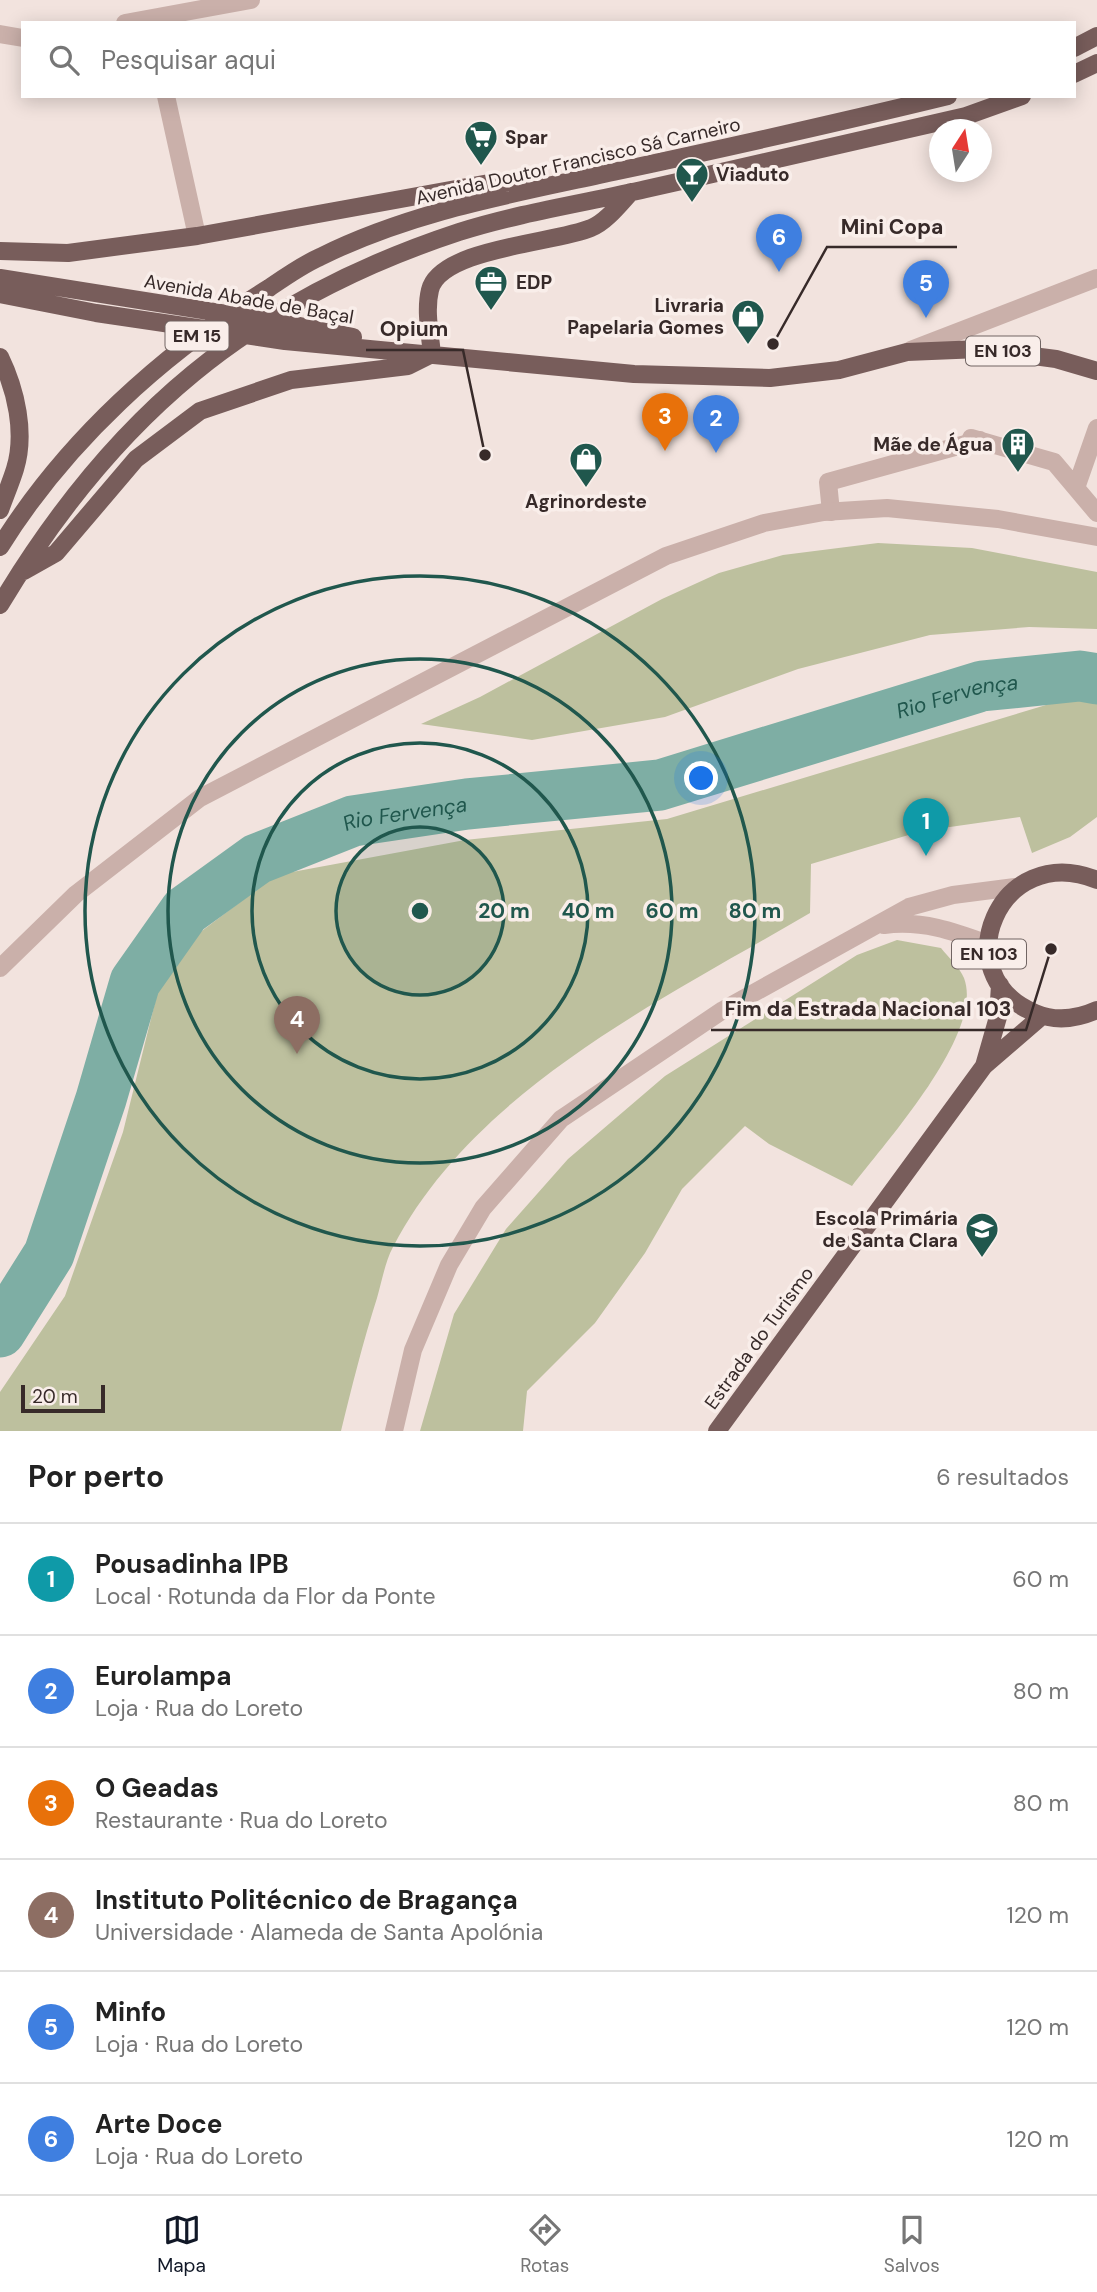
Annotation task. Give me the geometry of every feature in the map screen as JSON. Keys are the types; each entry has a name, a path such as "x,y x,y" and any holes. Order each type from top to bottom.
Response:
{"main road":[{"path":"1076,47 1097,36"},
{"path":"1076,73 1097,63"},
{"name":"Avenida Doutor Francisco Sá Carneiro","path":"0,547 26,505 102,420 161,362 231,311 319,257 388,228 454,207 939,98"},
{"name":"EM 15","path":"0,605 18,575 112,447 175,386 241,335 359,269 461,232 966,116 1016,98"},
{"path":"0,251 68,253 197,236 489,183 584,179"},
{"path":"18,575 56,553 136,458 200,411 290,380 408,366 432,354 428,321 430,288 445,269 492,252 593,228 632,192"},
{"name":"Avenida Abade de Baçal","path":"0,278 290,324 432,354"},
{"name":"Avenida Abade de Baçal","path":"0,294 96,313 285,341 432,354"},
{"name":"EN 103","path":"432,354 634,373 770,378 839,370 907,352 980,349 1017,353 1097,371"},
{"path":"0,357 13,394 21,432 16,467 0,510"},
{"path":"1015,887 1035,876 1057,871 1079,872 1097,867"},
{"path":"1079,872 1097,880"},
{"name":"EN 103","path":"1015,887 996,913 988,944 991,965 1000,985 1011,998 1042,1016"},
{"name":"Estrada do Turismo","path":"984,1066 998,1017 1000,985"},
{"path":"1042,1016 1063,1019 1097,1010"},
{"name":"Estrada do Turismo","path":"717,1431 984,1066 1042,1016"}],"street":[{"path":"149,21 251,0"},
{"path":"0,34 21,38"},
{"path":"166,98 197,236"},
{"path":"907,352 1097,278"},
{"path":"1076,488 1097,428"},
{"path":"961,435 1054,462 1097,513"},
{"path":"831,512 828,482 980,440"},
{"path":"0,968 76,894 200,798 666,556 764,523 831,512 887,508 998,519 1097,537"},
{"path":"394,1431 414,1350 449,1265 483,1208 561,1119 723,1010 909,907 1015,887"},
{"path":"874,927 909,922 950,930 988,944"}],"green space":[{"path":"878,543 972,548 1097,572 1097,629 1029,627 930,635 798,669 665,717 532,740 421,724 480,697 662,599 719,573 783,555"},
{"path":"1076,696 1097,700 1097,817 1070,837 1032,853 1020,817 922,831 811,864 810,913 635,1015 577,1053 522,1095 472,1140 428,1191 390,1253 341,1431 0,1431 0,1392 65,1296 123,1132 166,958 276,875 465,840 667,819"},
{"path":"897,940 941,948 964,978 967,1001 960,1028 928,1087 852,1186 769,1144 745,1126 682,1189 645,1253 595,1323 527,1391 523,1431 420,1431 454,1314 506,1229 568,1159 665,1076 857,955"}],"waterway":[{"name":"Rio Fervença","path":"0,1332 49,1254 101,1099 135,982 185,911 257,859 353,821 467,804 660,785 982,686 1080,676 1097,679"}],"place":[{"name":"Spar","path":"481,167"},
{"name":"Viaduto","path":"692,204"},
{"name":"Arte Doce","path":"779,272"},
{"name":"EDP","path":"491,312"},
{"name":"Minfo","path":"926,318"},
{"name":"Mini Copa","path":"773,344"},
{"name":"Livraria Papelaria Gomes","path":"748,346"},
{"name":"O Geadas","path":"665,451"},
{"name":"Eurolampa","path":"716,453"},
{"name":"Opium","path":"485,455"},
{"name":"Mãe de Água","path":"1018,474"},
{"name":"Agrinordeste","path":"586,489"},
{"name":"Pousadinha IPB","path":"926,856"},
{"name":"Fim da Estrada Nacional 103","path":"1051,949"},
{"name":"Instituto Politécnico de Bragança","path":"297,1054"},
{"name":"Escola Primária de Santa Clara","path":"982,1259"}]}
